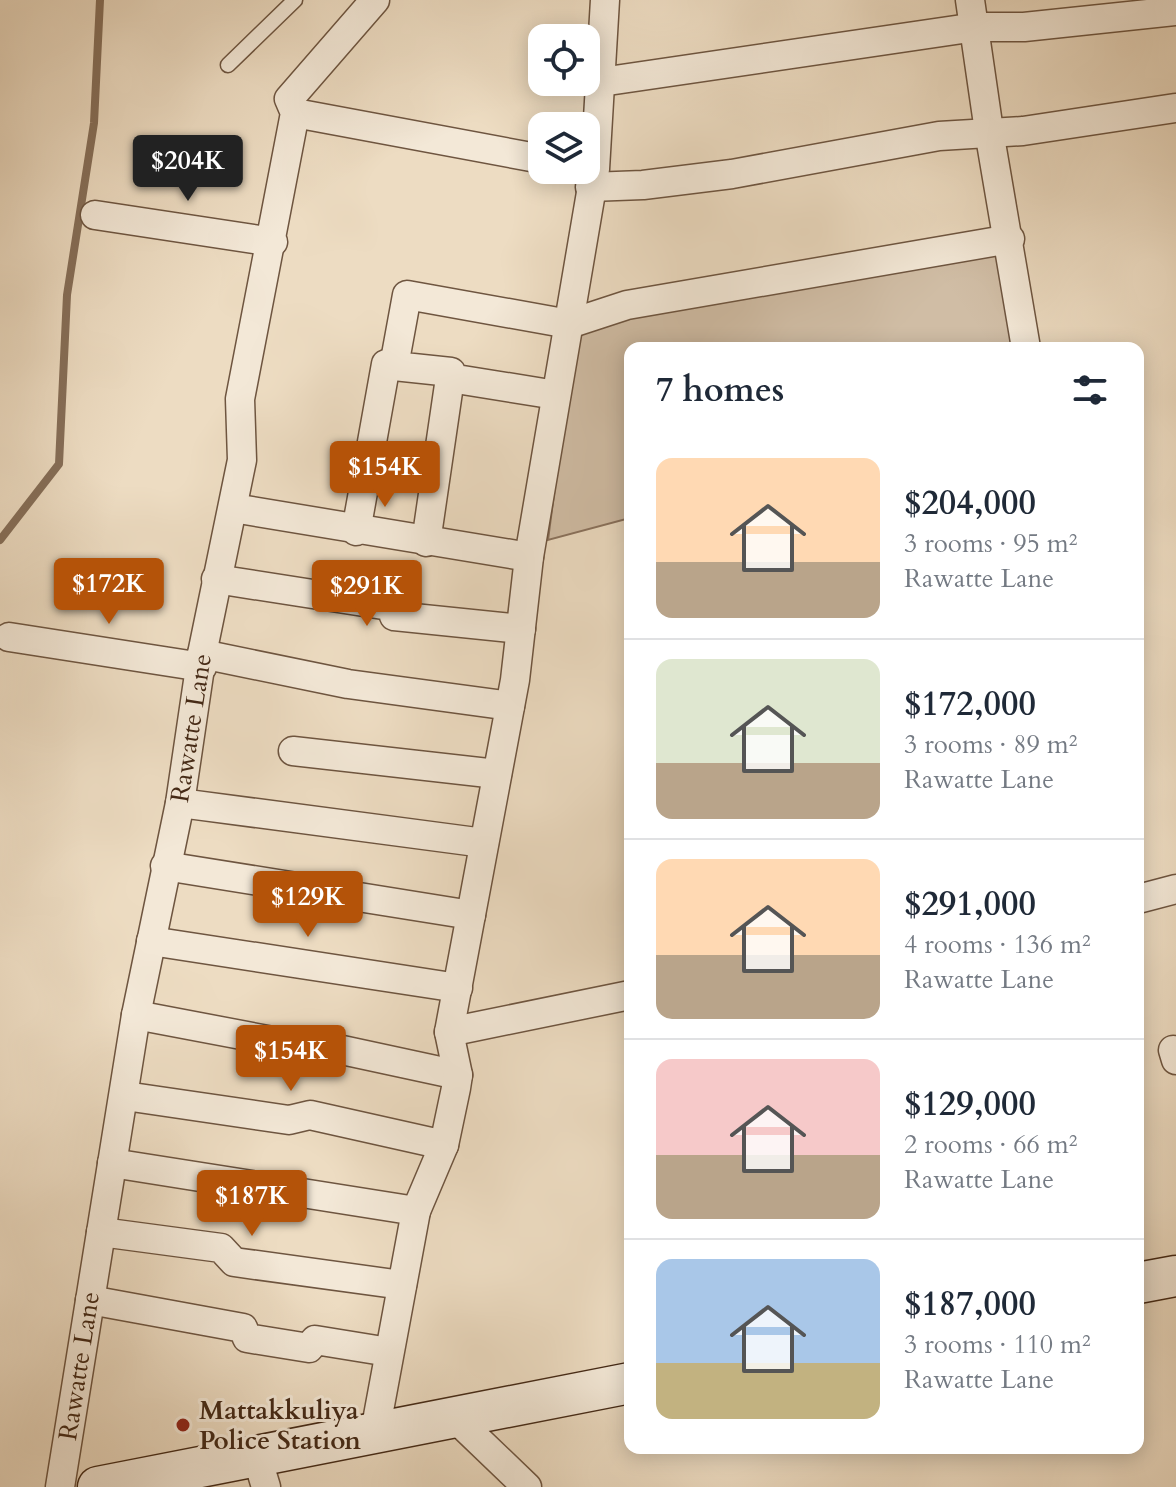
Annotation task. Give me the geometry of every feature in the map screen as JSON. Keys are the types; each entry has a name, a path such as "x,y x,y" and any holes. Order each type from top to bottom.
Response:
{"street":[{"name":"Rawatte Lane","path":"60,1487 136,1015 180,803 216,579 242,460 240,399 273,242 295,113 289,99 375,0"},
{"path":"597,112 605,0"},
{"path":"601,82 973,14 1024,27 1176,11"},
{"path":"973,14 989,131 1010,239 1025,342"},
{"path":"600,176 643,185 732,174 877,146 989,131 1023,131 1175,108"},
{"path":"295,113 528,156"},
{"path":"375,1432 416,1211 444,1145 458,1075 449,1032 510,706 529,557 569,324 589,184"},
{"path":"95,215 273,242"},
{"path":"394,366 407,295 569,324 627,305 1010,239"},
{"path":"356,531 386,364 451,372 426,542"},
{"path":"450,378 556,395"},
{"path":"233,508 356,531 529,557"},
{"path":"216,579 396,607 394,616 521,629"},
{"path":"9,637 202,661 510,706"},
{"path":"293,751 497,774"},
{"path":"180,803 484,843"},
{"path":"165,866 471,915"},
{"path":"1144,897 1176,889"},
{"path":"151,941 458,988"},
{"path":"449,1032 624,996"},
{"path":"136,1015 294,1045 305,1042 458,1075"},
{"path":"125,1096 289,1120 310,1115 444,1145"},
{"path":"112,1163 416,1211"},
{"path":"101,1232 221,1248 234,1262 402,1285"},
{"path":"1144,1282 1176,1276"},
{"path":"90,1300 243,1328 247,1338 309,1348 315,1340 389,1352"},
{"path":"98,1487 262,1472 375,1432 624,1384"},
{"path":"453,1416 527,1487"}],"lane":[{"path":"228,65 295,0"}],"shaded area":[{"path":"1002,250 1017,342 624,342 624,520 548,540 577,318"}],"waterway":[{"path":"0,540 59,464 67,295 94,123 100,0"}],"place":[{"name":"Mattakkuliya Police Station","path":"183,1425"}]}
